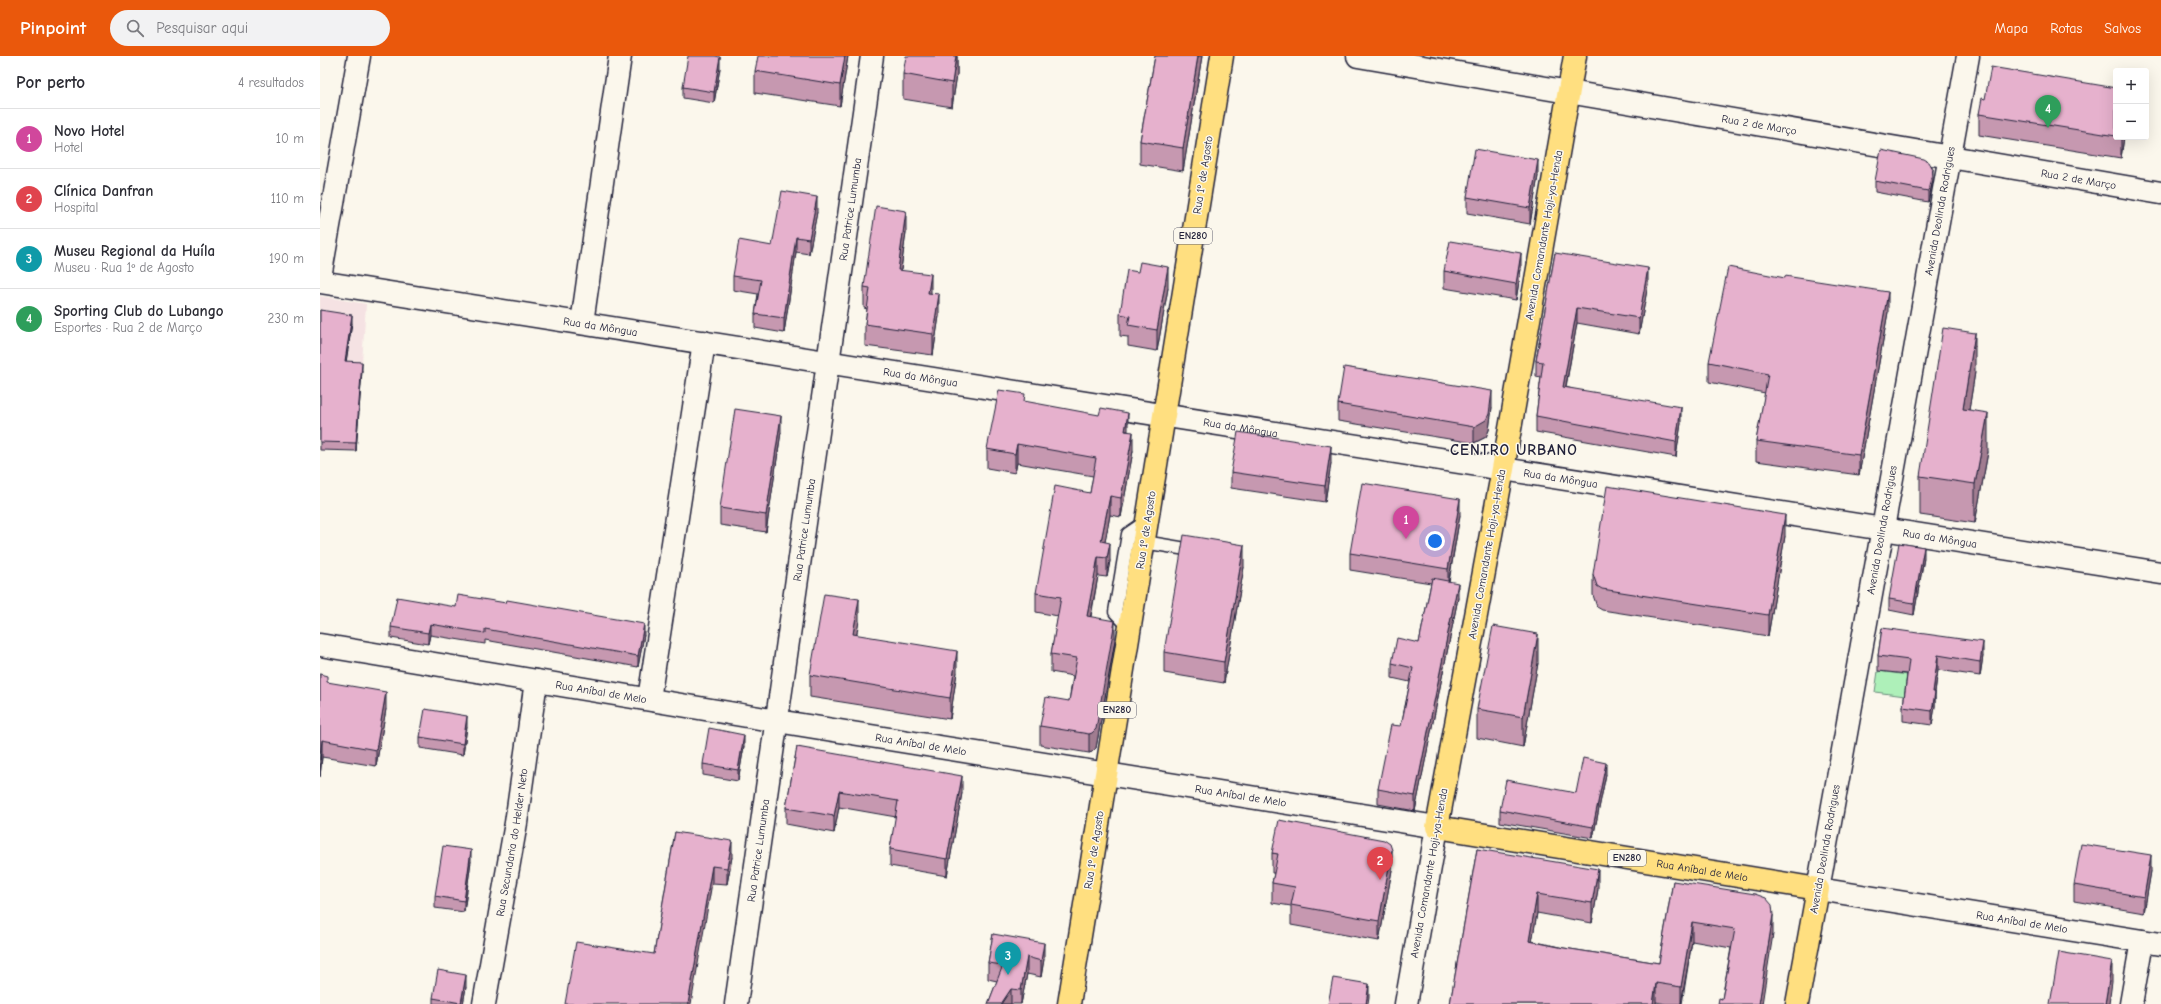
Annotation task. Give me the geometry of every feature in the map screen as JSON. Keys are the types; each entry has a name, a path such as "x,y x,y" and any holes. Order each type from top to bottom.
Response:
{"main road":[{"name":"Rua 1º de Agosto","path":"1069,1004 1222,56"},
{"name":"Avenida Comandante Hoji-ya-Henda","path":"1437,827 1503,469 1575,56"},
{"name":"Rua Aníbal de Melo","path":"1437,827 1818,889"},
{"name":"Avenida Deolinda Rodrigues","path":"1797,1004 1818,889"}],"street":[{"path":"320,277 359,56"},
{"path":"582,323 620,56"},
{"name":"Rua Patrice Lumumba","path":"736,1004 872,56"},
{"name":"Rua 2 de Março","path":"1358,56 2161,192"},
{"name":"Avenida Deolinda Rodrigues","path":"1818,889 1968,56"},
{"name":"Rua da Môngua","path":"320,282 2161,573"},
{"path":"648,699 704,342"},
{"name":"Rua Aníbal de Melo","path":"320,645 777,721 1437,827"},
{"name":"Rua Secundaria do Helder Neto","path":"484,1004 516,823 536,681"},
{"name":"Avenida Comandante Hoji-ya-Henda","path":"1406,1004 1437,827"},
{"name":"Rua Aníbal de Melo","path":"1818,889 2151,943"},
{"path":"2132,1004 2151,943"}],"lane":[{"path":"1146,531 1208,553"}],"shaded area":[{"path":"320,296 366,304 356,451 320,450"}],"green space":[{"path":"1878,671 1908,675 1905,696 1875,692"}],"building":[{"path":"688,56 720,57 714,92 683,87"},
{"path":"758,56 845,56 840,85 755,71"},
{"path":"906,56 956,56 952,83 903,74"},
{"path":"1155,56 1198,56 1183,148 1140,141"},
{"path":"1991,67 2113,87 2113,136 1979,114 1982,98 1985,99"},
{"path":"1475,149 1538,160 1530,208 1467,197"},
{"path":"1881,150 1924,159 1929,162 1933,169 1928,191 1875,181"},
{"path":"782,191 817,197 809,239 796,237 784,318 755,314 761,280 733,276 739,240 772,246"},
{"path":"876,206 906,211 898,270 931,274 928,293 939,294 933,334 865,324 870,288 864,287"},
{"path":"1450,241 1521,253 1516,284 1444,271"},
{"path":"1555,253 1648,268 1639,318 1577,308 1563,387 1681,407 1676,442 1536,416 1543,362 1536,361"},
{"path":"1140,262 1168,267 1157,330 1128,325 1130,316 1120,314 1127,270 1138,272"},
{"path":"1728,267 1785,278 1785,276 1888,292 1859,455 1756,441 1768,374 1709,362"},
{"path":"320,310 352,315 345,361 362,362 356,443 320,442"},
{"path":"1943,328 1975,333 1963,409 1988,413 1975,484 1920,476"},
{"path":"1344,367 1492,391 1489,414 1486,420 1474,427 1338,404"},
{"path":"999,390 1025,394 1024,401 1099,415 1101,408 1128,413 1125,431 1133,432 1121,498 1110,496 1101,541 1110,543 1107,558 1098,557 1087,616 1115,621 1096,729 1089,734 1040,726 1046,697 1069,701 1077,658 1051,654 1061,597 1036,593 1055,486 1090,493 1096,458 1017,444 1015,454 987,449"},
{"path":"735,409 781,416 766,515 720,508"},
{"path":"1238,432 1331,446 1325,486 1231,472"},
{"path":"1362,483 1460,499 1448,569 1350,553"},
{"path":"1607,486 1785,515 1768,615 1602,589 1597,586 1593,574"},
{"path":"1184,535 1244,545 1224,662 1164,652"},
{"path":"1899,543 1924,547 1914,603 1889,599"},
{"path":"1432,578 1458,583 1415,796 1378,789 1391,725 1401,726 1413,668 1392,663 1397,638 1419,643"},
{"path":"824,594 859,599 853,634 957,651 950,698 810,675"},
{"path":"458,595 506,603 507,600 644,624 638,656 485,629 485,633 430,624 428,633 391,627 397,597 456,607"},
{"path":"1493,626 1538,634 1523,717 1477,709"},
{"path":"1882,628 1983,642 1980,662 1938,655 1932,711 1903,707 1909,660 1878,656"},
{"path":"320,674 327,676 327,682 386,692 376,750 322,740 320,760"},
{"path":"425,709 467,716 463,744 420,737"},
{"path":"709,728 744,735 738,770 703,764"},
{"path":"797,747 962,776 947,859 890,849 898,801 839,791 834,816 786,808"},
{"path":"1583,758 1606,763 1593,827 1500,810 1506,780 1576,793"},
{"path":"1279,820 1384,840 1390,844 1392,850 1379,921 1291,905 1295,887 1272,883 1278,854 1272,853"},
{"path":"675,832 732,841 727,868 712,866 688,1004 565,1004 576,942 654,954"},
{"path":"2081,844 2151,855 2144,897 2074,885"},
{"path":"443,846 471,850 464,901 435,896"},
{"path":"1477,849 1598,869 1592,903 1537,894 1529,941 1564,948 1659,963 1673,881 1755,894 1766,898 1772,905 1773,915 1759,1004 1718,1004 1719,998 1722,999 1735,929 1692,922 1681,987 1656,983 1653,1004 1450,1004"},
{"path":"993,934 1044,943 1041,961 1027,957 1021,990 1011,989 1001,1004 988,1004 1003,965 988,963"},
{"path":"2059,952 2112,961 2105,1004 2050,1004"},
{"path":"438,970 466,975 461,1003 433,998"},
{"path":"1333,978 1369,984 1366,1004 1328,1004"}],"place":[{"name":"Sporting Club do Lubango","path":"2048,128"},
{"name":"Novo Hotel","path":"1406,539"},
{"name":"Clínica Danfran","path":"1380,880"},
{"name":"Museu Regional da Huíla","path":"1008,975"}],"district":[{"name":"CENTRO URBANO","path":"1514,450"}]}
